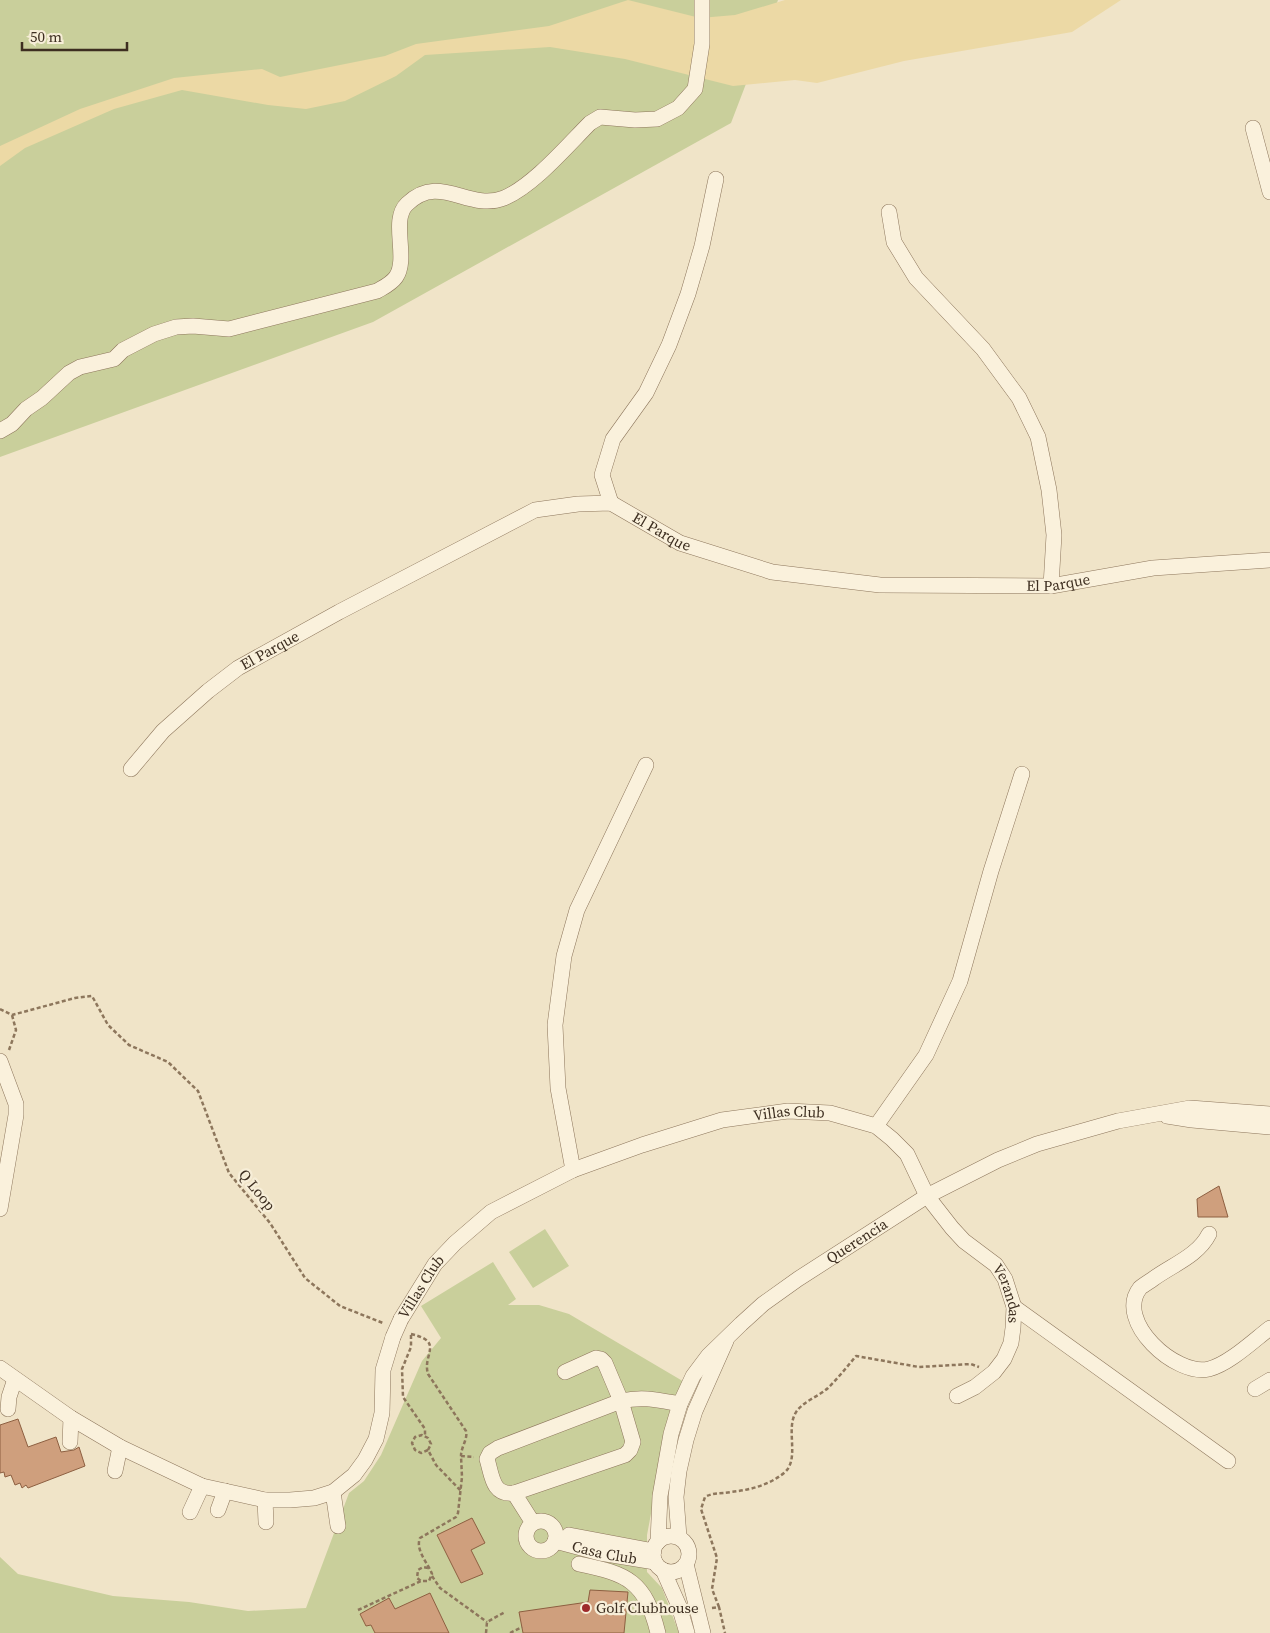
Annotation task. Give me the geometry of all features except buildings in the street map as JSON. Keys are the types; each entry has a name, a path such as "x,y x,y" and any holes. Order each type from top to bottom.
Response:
{"street":[{"path":"0,431 12,424 26,409 42,398 69,373 80,367 114,359 123,350 154,334 176,327 193,326 230,329 377,291 388,285 395,278 400,268 400,217 405,205 419,194 429,190 446,192 485,202 504,198 526,185 590,123 600,117 635,120 657,119 678,108 695,89 702,44 702,0"},
{"path":"1253,128 1270,192"},
{"path":"611,503 602,475 604,466 613,439 646,393 669,345 688,294 702,246 716,179"},
{"path":"890,212 894,242 916,278 983,349 1018,398 1038,437 1050,490 1054,536 1051,586"},
{"name":"El Parque","path":"131,769 164,730 208,691 238,668 339,612 536,510 578,504 611,503 680,543 772,572 880,585 1051,586 1153,568 1270,560"},
{"path":"573,1170 558,1088 555,1025 564,956 577,910 646,764"},
{"path":"876,1126 926,1055 960,981 991,871 1022,774"},
{"path":"0,1209 16,1115 16,1104 2,1064"},
{"name":"Querencia","path":"687,1633 658,1556 660,1496 671,1434 680,1404 693,1376 708,1356 763,1304 798,1279 927,1196 998,1160 1037,1144 1109,1124 1190,1108 1270,1114"},
{"name":"Villas Club","path":"0,1368 71,1418 120,1447 202,1486 265,1500 314,1498 333,1492 354,1475 365,1460 376,1439 382,1413 383,1370 397,1328 435,1264 455,1242 491,1212 573,1170 642,1145 722,1120 788,1111 830,1113 876,1126 892,1139 907,1154 927,1196"},
{"path":"1161,1114 1192,1120 1270,1127"},
{"name":"Verandas","path":"927,1196 964,1241 996,1265 1005,1279 1014,1307 1011,1343 1004,1359 994,1372 975,1387 957,1396"},
{"path":"1209,1234 1204,1244 1192,1254 1140,1288 1134,1304 1137,1322 1147,1339 1168,1357 1190,1368 1208,1369 1227,1360 1270,1328"},
{"path":"1014,1307 1228,1461"},
{"name":"Querencia","path":"679,1538 676,1497 679,1471 686,1440 695,1411 727,1338"},
{"path":"565,1372 596,1358 601,1359 609,1368 621,1401 632,1442 630,1450 625,1454 514,1493 506,1494 499,1491 487,1458 490,1453 498,1448 621,1401 636,1397 680,1404"},
{"path":"8,1409 10,1390 15,1379"},
{"path":"1256,1390 1270,1380"},
{"path":"70,1442 71,1418"},
{"path":"115,1471 120,1447"},
{"path":"190,1512 202,1486"},
{"path":"218,1510 225,1491"},
{"path":"333,1492 338,1526"},
{"path":"514,1493 533,1523"},
{"path":"265,1500 266,1522"},
{"path":"537,1521 551,1524 555,1536 549,1548 536,1550 527,1540 526,1535 530,1526 537,1521"},
{"name":"Casa Club","path":"555,1536 594,1541 658,1556"},
{"path":"670,1536 679,1538 684,1541 690,1552 686,1564 676,1572 658,1556 664,1538 670,1536"},
{"path":"579,1564 624,1576 633,1583 650,1609 658,1633"},
{"path":"686,1564 704,1633"}],"path":[{"name":"Q Loop","path":"12,1015 74,998 92,996 108,1025 129,1045 168,1062 198,1091 229,1173 270,1223 304,1278 340,1306 410,1334 423,1337 427,1341 430,1347 427,1365 428,1374 466,1430 467,1435 461,1450 461,1456"},
{"path":"0,1009 12,1015 16,1030 2,1064"},
{"path":"410,1334 411,1347 402,1369 403,1397 425,1429 425,1436"},
{"path":"725,1633 719,1607 712,1589 717,1558 702,1509 705,1497 713,1492 726,1493 763,1485 786,1472 793,1454 791,1428 795,1413 807,1402 827,1389 856,1356 919,1367 971,1364 994,1372"},
{"path":"422,1435 430,1440 430,1448 428,1450 421,1453 415,1450 413,1440 415,1437 422,1435"},
{"path":"428,1450 436,1465 461,1491"},
{"path":"487,1458 461,1456 462,1477 458,1513 456,1517 420,1538 418,1543 428,1568 440,1588 487,1622"},
{"path":"421,1581 417,1575 418,1570 423,1567 428,1568"},
{"path":"358,1610 421,1581 429,1581 432,1576"},
{"path":"698,1610 719,1607"},
{"path":"487,1622 505,1612"},
{"path":"486,1633 487,1622"},
{"path":"510,1633 522,1627"}],"green space":[{"path":"0,0 778,0 731,123 373,322 0,457"},
{"path":"545,1229 569,1266 533,1288 509,1252"},
{"path":"493,1262 516,1299 508,1305 539,1305 569,1314 686,1383 668,1423 647,1535 647,1572 662,1588 679,1633 0,1633 0,1557 18,1574 113,1596 189,1602 248,1611 306,1608 349,1493 364,1481 381,1455 422,1361 441,1338 421,1306"}],"sand":[{"path":"628,0 700,18 735,15 785,0 1121,0 1072,32 904,61 817,83 795,80 733,86 625,59 550,47 425,55 396,76 345,101 306,109 268,105 182,90 114,109 25,148 0,166 0,146 80,109 174,78 262,69 280,77 385,56 416,44 549,26"}],"place":[{"name":"Golf Clubhouse","path":"586,1608"}]}
